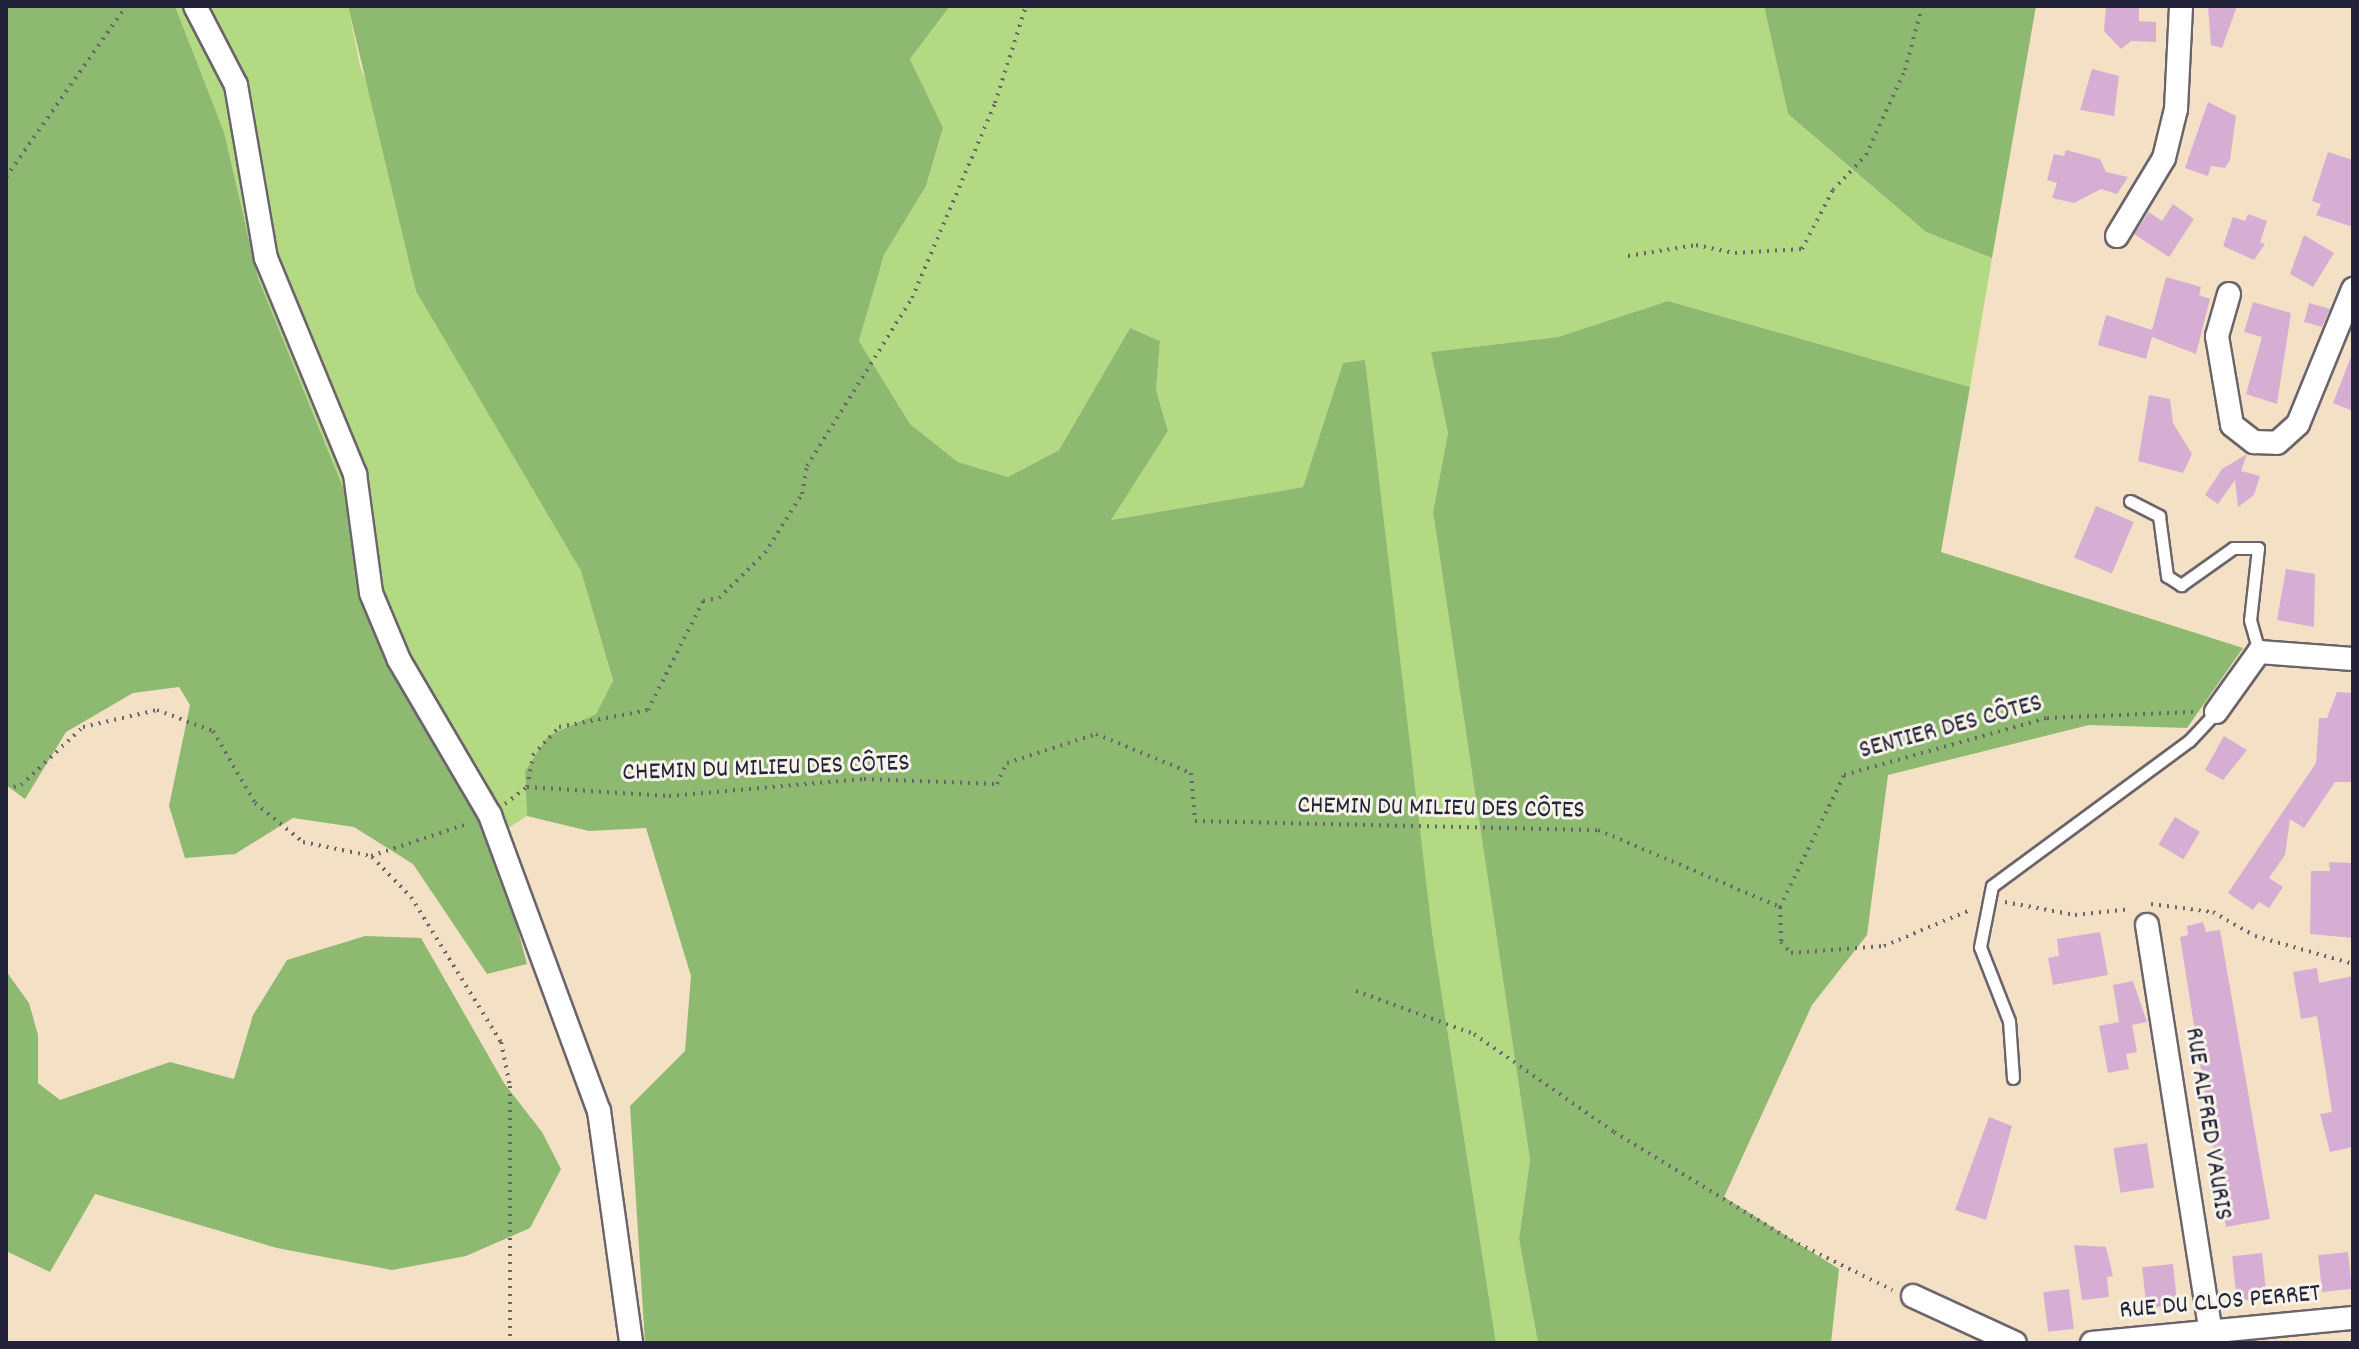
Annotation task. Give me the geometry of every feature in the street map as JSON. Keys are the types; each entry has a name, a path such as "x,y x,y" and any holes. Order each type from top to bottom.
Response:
{"street":[{"path":"195,6 236,85 266,258 355,474 371,593 399,660 490,815 599,1111 631,1343"},
{"path":"2117,236 2164,158 2176,109 2181,6"},
{"path":"2229,294 2217,336 2232,425 2254,442 2277,443 2298,424 2353,289"},
{"path":"2216,712 2259,652 2353,659"},
{"name":"RUE ALFRED VAURIS","path":"2147,925 2211,1332"},
{"path":"1913,1296 2015,1343"},
{"name":"RUE DU CLOS PERRET","path":"2092,1343 2353,1318"}],"lane":[{"path":"2130,501 2159,516 2167,576 2181,585 2233,548 2258,548 2250,620 2259,652"},
{"path":"2013,1078 2009,1021 1980,947 1984,906 2000,876 2189,741 2216,712"}],"path":[{"path":"6,177 126,6"},
{"path":"371,856 490,815 527,787 533,755 559,727 648,710 703,601 719,598 765,553 802,494 807,466 912,298 992,110 1026,6"},
{"path":"1628,256 1696,245 1735,253 1802,249 1833,190 1866,155 1905,70 1922,6"},
{"path":"6,789 21,785 83,727 157,710 213,731 255,803 283,833 371,856 411,897 501,1042 510,1086 505,1217 510,1343"},
{"name":"SENTIER DES CÔTES","path":"1780,907 1844,775 2047,718 2216,712"},
{"name":"CHEMIN DU MILIEU DES CÔTES","path":"527,787 669,796 864,779 997,784 1007,763 1096,734 1191,773 1195,821 1371,820 1610,832 1780,907"},
{"path":"1780,907 1781,942 1802,953 1884,946 2002,901 2075,915 2170,902 2353,964"},
{"path":"1356,991 1474,1034 1614,1132 1791,1240 1871,1284 1913,1296"}],"green space":[{"path":"6,6 175,6 224,132 258,278 355,517 374,625 431,719 494,793 493,838 527,964 487,974 413,864 354,827 293,818 235,854 185,858 169,806 190,705 179,687 133,693 66,732 25,799 6,785"},
{"path":"175,6 348,6 360,66 528,478 581,571 613,682 596,714 548,736 525,771 527,816 493,838 374,625 355,517 258,278 224,132"},
{"path":"348,6 950,6 910,59 943,128 926,186 884,255 859,341 910,424 958,462 1008,477 1059,450 1130,328 1160,341 1156,390 1168,431 1111,520 1303,487 1343,363 1365,360 1432,932 1496,1343 645,1343 630,1106 685,1051 691,976 646,828 589,831 527,816 525,771 548,736 596,714 613,681 581,571 416,291"},
{"path":"950,6 1764,6 1788,114 1926,232 1992,258 1970,387 1668,301 1558,337 1431,352 1448,433 1433,512 1530,1160 1519,1239 1538,1343 1496,1343 1343,363 1303,487 1110,520 1168,431 1156,390 1160,341 1130,328 1059,450 1008,477 958,462 910,424 859,341 884,255 926,186 943,129 910,59"},
{"path":"1764,6 2036,6 1992,258 1926,232 1788,114"},
{"path":"1668,301 1970,387 1941,552 2243,648 2187,728 2089,725 1888,775 1867,935 1812,1005 1724,1197 1839,1269 1831,1343 1538,1343 1519,1239 1530,1160 1433,512 1448,433 1431,352 1558,337"},
{"path":"365,936 421,938 504,1083 542,1132 561,1169 530,1228 466,1256 392,1270 277,1248 95,1194 50,1272 6,1251 6,971 29,1003 38,1035 38,1083 60,1100 170,1062 234,1079 253,1015 287,960"}],"building":[{"path":"2106,6 2139,6 2139,21 2156,22 2156,42 2131,41 2121,49 2104,31"},
{"path":"2208,6 2237,6 2222,48 2211,45"},
{"path":"2092,69 2119,76 2114,116 2080,110"},
{"path":"2208,102 2236,116 2230,160 2225,168 2211,166 2208,176 2185,168"},
{"path":"2066,150 2100,159 2106,172 2128,177 2117,194 2101,189 2074,203 2052,198 2057,183 2047,180 2054,154 2064,156"},
{"path":"2328,152 2353,160 2353,227 2316,215 2321,204 2312,201"},
{"path":"2173,204 2194,219 2169,257 2134,234 2149,212 2162,221"},
{"path":"2248,214 2267,221 2260,242 2265,244 2254,260 2223,246 2233,217 2245,221"},
{"path":"2304,235 2334,253 2313,287 2290,274"},
{"path":"2166,277 2201,287 2199,295 2210,299 2196,354 2152,337 2146,359 2098,345 2106,315 2152,330"},
{"path":"2253,302 2291,313 2277,404 2246,394 2262,337 2244,332"},
{"path":"2309,303 2330,309 2322,327 2304,322"},
{"path":"2353,354 2353,411 2333,403"},
{"path":"2149,395 2170,399 2173,423 2192,454 2183,473 2138,461"},
{"path":"2247,454 2241,471 2260,476 2254,495 2238,507 2235,480 2218,504 2205,495 2222,469"},
{"path":"2096,506 2134,522 2112,574 2074,558"},
{"path":"2286,569 2315,574 2314,627 2277,620"},
{"path":"2337,692 2353,693 2353,782 2335,782 2304,828 2290,819 2285,855 2269,878 2283,887 2269,908 2259,902 2253,910 2228,893 2316,763 2319,718 2327,718"},
{"path":"2224,736 2247,750 2223,780 2205,770"},
{"path":"2175,817 2200,832 2183,859 2159,844"},
{"path":"2329,862 2353,863 2353,938 2310,934 2311,871 2330,871"},
{"path":"2203,922 2206,932 2220,930 2270,1219 2226,1227 2180,937 2188,935 2187,926"},
{"path":"2100,932 2108,975 2053,985 2048,958 2059,956 2057,939"},
{"path":"2317,968 2319,983 2353,976 2353,1147 2330,1152 2320,1114 2332,1112 2317,1016 2301,1019 2293,972"},
{"path":"2133,981 2147,1022 2132,1025 2137,1052 2126,1054 2129,1069 2108,1073 2099,1026 2119,1022 2113,985"},
{"path":"1989,1117 2012,1126 1986,1220 1955,1210"},
{"path":"2147,1143 2154,1187 2120,1193 2113,1148"},
{"path":"2074,1245 2106,1247 2113,1276 2107,1277 2109,1297 2082,1300"},
{"path":"2348,1252 2352,1289 2322,1292 2318,1255"},
{"path":"2262,1253 2267,1298 2237,1301 2232,1256"},
{"path":"2173,1264 2177,1305 2146,1308 2142,1267"},
{"path":"2069,1289 2074,1329 2048,1332 2043,1292"}]}
